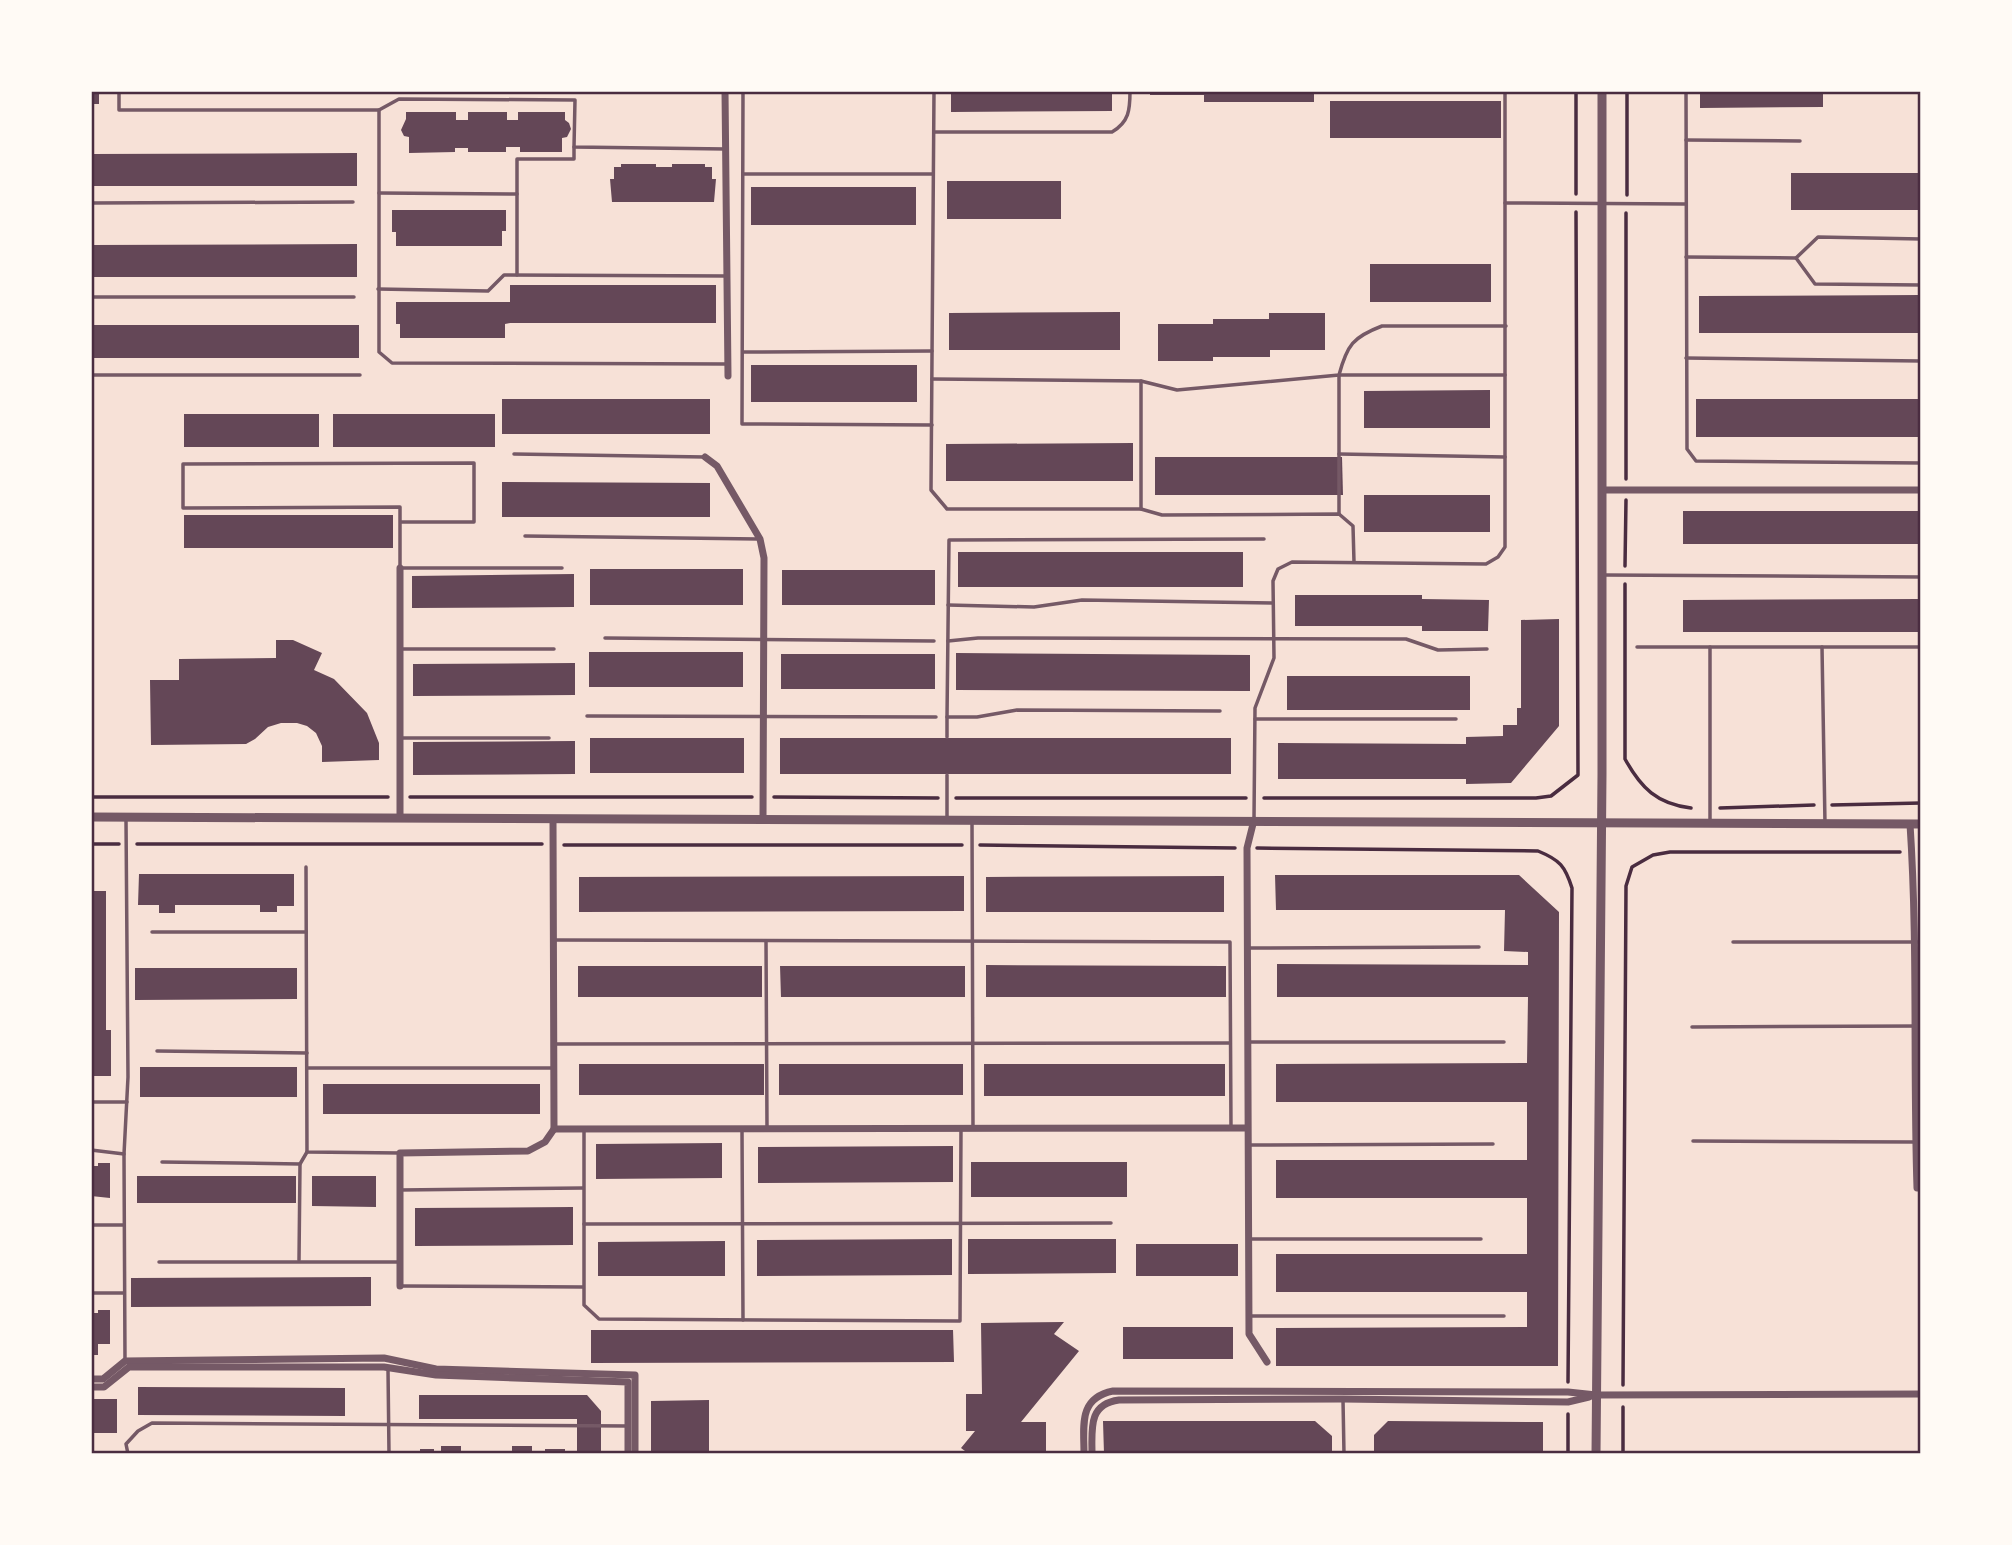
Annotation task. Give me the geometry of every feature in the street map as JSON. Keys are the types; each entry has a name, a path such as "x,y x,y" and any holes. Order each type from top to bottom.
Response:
{"street":[{"path":"725,91 728,376"},
{"path":"1596,1454 1602,575 1602,91"},
{"path":"705,457 717,466 760,539 764,558 763,819"},
{"path":"1602,490 1921,491"},
{"path":"400,568 400,818"},
{"path":"91,817 1921,824"},
{"path":"400,1286 400,1153 528,1151 545,1142 554,1129 552,819"},
{"path":"1254,820 1247,848 1248,1316 1249,1334 1267,1362"},
{"path":"1910,824 1919,942 1919,1110 1916,1142 1917,1188 1921,1188"},
{"path":"554,1129 1246,1128"},
{"path":"91,1379 103,1379 125,1361 383,1358 436,1369 635,1375 635,1454"},
{"path":"91,1387 104,1387 129,1367 388,1367 436,1375 628,1382 628,1454"},
{"path":"1084,1454 1084,1416 1090,1403 1102,1393 1113,1391 1568,1402 1596,1395"},
{"path":"1092,1454 1091,1424 1096,1412 1108,1402 1568,1392 1596,1395 1921,1394"}],"lane":[{"path":"119,91 119,110 379,110 399,99 575,100 574,159 517,159 517,275"},
{"path":"743,91 742,424 932,425"},
{"path":"934,91 931,490 947,509 1141,509 1162,515 1339,514 1353,526 1354,562"},
{"path":"934,132 1112,132 1122,126 1130,111 1130,91"},
{"path":"1254,820 1255,708 1274,659 1273,581 1278,569 1292,562 1486,564 1498,557 1505,547 1505,91"},
{"path":"1686,91 1686,449 1696,461 1921,463"},
{"path":"379,110 379,352 392,363 728,364"},
{"path":"1686,140 1800,141"},
{"path":"574,146 726,149"},
{"path":"743,174 933,174"},
{"path":"379,193 516,194"},
{"path":"91,203 353,202"},
{"path":"1505,203 1686,204"},
{"path":"1686,257 1796,258 1818,237 1921,239"},
{"path":"1796,258 1815,284 1921,285"},
{"path":"378,289 488,291 504,275 727,276"},
{"path":"91,297 354,297"},
{"path":"1339,514 1339,375 1346,349 1364,333 1382,326 1506,327"},
{"path":"743,352 932,351"},
{"path":"1686,358 1921,361"},
{"path":"91,375 360,375"},
{"path":"932,380 1141,381 1177,390 1339,375 1505,375"},
{"path":"1141,381 1141,509"},
{"path":"514,454 705,457"},
{"path":"1339,454 1505,457"},
{"path":"400,523 474,522 474,463 183,464 183,508 400,507 400,523 400,568 562,568"},
{"path":"525,536 760,539"},
{"path":"947,737 949,540 1264,539"},
{"path":"1602,575 1921,577"},
{"path":"948,605 1034,607 1082,600 1273,603"},
{"path":"605,638 934,640"},
{"path":"948,641 978,638 1406,639 1438,650 1487,649"},
{"path":"1637,647 1921,647"},
{"path":"1710,647 1710,824"},
{"path":"1822,647 1825,824"},
{"path":"400,649 554,649"},
{"path":"947,717 977,717 1017,710 1220,711"},
{"path":"587,716 936,717"},
{"path":"1255,719 1456,719"},
{"path":"400,738 549,738"},
{"path":"947,775 947,820"},
{"path":"125,1361 126,818"},
{"path":"972,820 973,1128"},
{"path":"299,1261 300,1164 307,1152 306,867"},
{"path":"152,932 306,932"},
{"path":"554,940 1230,942 1231,1128"},
{"path":"766,941 767,1128"},
{"path":"1733,942 1919,942"},
{"path":"1246,948 1479,947"},
{"path":"1692,1027 1919,1026"},
{"path":"1246,1042 1504,1042"},
{"path":"554,1044 1230,1043"},
{"path":"157,1051 307,1052"},
{"path":"307,1068 554,1068"},
{"path":"91,1102 127,1102"},
{"path":"742,1128 743,1320"},
{"path":"584,1129 584,1305 599,1320 960,1321 961,1128"},
{"path":"1693,1141 1916,1142"},
{"path":"1246,1144 1493,1144"},
{"path":"91,1150 124,1154"},
{"path":"307,1152 400,1153"},
{"path":"162,1162 300,1164"},
{"path":"400,1190 584,1188"},
{"path":"584,1224 1111,1223"},
{"path":"91,1225 124,1224"},
{"path":"1247,1240 1481,1239"},
{"path":"159,1262 400,1262"},
{"path":"400,1286 584,1287"},
{"path":"91,1293 124,1293"},
{"path":"1248,1316 1504,1316"},
{"path":"388,1367 389,1454"},
{"path":"1343,1395 1344,1454"},
{"path":"128,1454 126,1444 138,1431 152,1423 635,1426"}],"path":[{"path":"91,797 1536,799 1551,796 1578,775 1576,91"},
{"path":"1627,91 1625,759 1634,775 1653,796 1690,808 1921,803"},
{"path":"91,845 972,845 1538,851 1566,868 1572,888 1568,1392"},
{"path":"1623,1454 1626,886 1632,867 1653,855 1670,852 1912,852"},
{"path":"1568,1402 1568,1454"}],"building":[{"path":"91,91 99,91 99,104 91,104"},
{"path":"951,91 1112,91 1112,111 951,112"},
{"path":"1150,91 1314,91 1314,102 1204,102 1204,95 1150,95"},
{"path":"1700,91 1823,91 1823,107 1700,108"},
{"path":"1330,101 1501,101 1501,138 1330,138"},
{"path":"406,112 456,112 456,120 468,120 468,112 507,112 507,120 518,120 518,112 565,112 565,120 571,129 567,137 562,138 562,152 520,152 520,147 506,147 506,152 468,152 468,148 455,148 455,152 409,153 409,137 404,136 401,130"},
{"path":"357,153 357,186 91,186 91,154"},
{"path":"621,164 672,167 672,164 705,164 705,167 712,167 712,179 716,179 714,202 612,202 610,179 614,179 614,167 621,167"},
{"path":"1791,173 1921,173 1921,210 1791,210"},
{"path":"947,181 1061,181 1061,219 947,219"},
{"path":"751,187 916,187 916,225 751,225"},
{"path":"392,210 506,210 506,231 502,231 502,246 396,246 396,232 392,232"},
{"path":"357,244 357,277 91,277 91,245"},
{"path":"1370,264 1491,264 1491,302 1370,302"},
{"path":"510,285 716,285 716,323 510,323 505,324 505,338 400,338 400,324 396,324 396,302 510,302"},
{"path":"1921,295 1921,333 1699,333 1699,296"},
{"path":"1120,312 1120,350 949,350 949,313"},
{"path":"1269,313 1325,313 1325,350 1270,350 1270,357 1213,357 1213,361 1158,361 1158,324 1213,324 1213,319 1269,319"},
{"path":"91,325 359,325 359,358 91,358"},
{"path":"751,365 917,365 917,402 751,402"},
{"path":"1490,390 1490,428 1364,428 1364,391"},
{"path":"502,399 710,399 710,434 502,434"},
{"path":"1696,399 1921,399 1921,437 1696,437"},
{"path":"184,414 319,414 319,447 184,447"},
{"path":"333,414 495,414 495,447 333,447"},
{"path":"1133,443 1133,481 946,481 946,444"},
{"path":"1155,457 1342,457 1343,495 1155,495"},
{"path":"502,482 710,483 710,517 502,517"},
{"path":"1364,495 1490,495 1490,532 1364,532"},
{"path":"1683,511 1921,511 1921,544 1683,544"},
{"path":"184,515 393,515 393,548 184,548"},
{"path":"958,552 1243,552 1243,587 958,587"},
{"path":"590,569 743,569 743,605 590,605"},
{"path":"782,570 935,570 935,605 782,605"},
{"path":"574,574 574,607 412,608 412,576"},
{"path":"1295,595 1422,595 1422,599 1489,600 1488,631 1422,631 1422,626 1295,626"},
{"path":"1921,599 1921,632 1683,632 1683,600"},
{"path":"1559,619 1559,726 1511,783 1466,784 1466,779 1278,779 1278,743 1466,744 1466,737 1503,736 1503,725 1517,725 1517,708 1521,708 1521,620"},
{"path":"276,640 293,640 322,653 314,670 334,679 367,713 379,743 379,760 322,762 322,746 316,733 297,723 281,723 268,727 246,744 151,745 150,680 179,680 179,659 276,658"},
{"path":"589,652 743,652 743,687 589,687"},
{"path":"956,653 1250,655 1250,691 956,690"},
{"path":"781,654 935,654 935,689 781,689"},
{"path":"575,663 575,695 413,696 413,664"},
{"path":"1287,676 1470,676 1470,710 1287,710"},
{"path":"590,738 744,738 744,773 590,773"},
{"path":"780,738 1231,738 1231,774 780,774"},
{"path":"575,741 575,774 413,775 413,742"},
{"path":"139,874 294,874 294,906 277,906 277,912 260,912 260,905 175,905 175,913 159,913 159,905 138,905"},
{"path":"1275,875 1519,875 1559,912 1558,1366 1276,1366 1276,1328 1527,1327 1527,1292 1276,1292 1276,1254 1527,1254 1527,1198 1276,1198 1276,1160 1527,1160 1527,1102 1276,1102 1276,1064 1527,1063 1528,997 1277,997 1277,964 1528,965 1528,952 1504,951 1505,910 1276,910"},
{"path":"964,876 964,911 579,912 579,877"},
{"path":"1224,876 1224,912 986,912 986,877"},
{"path":"91,891 106,891 106,1030 111,1030 111,1076 91,1076"},
{"path":"986,965 1226,966 1226,997 986,997"},
{"path":"578,966 762,966 762,997 578,997"},
{"path":"780,966 965,966 965,997 781,997"},
{"path":"135,968 297,968 297,999 135,1000"},
{"path":"579,1064 764,1064 764,1095 579,1095"},
{"path":"779,1064 963,1064 963,1095 779,1095"},
{"path":"984,1064 1225,1064 1225,1096 984,1096"},
{"path":"140,1067 297,1067 297,1097 140,1097"},
{"path":"323,1084 540,1084 540,1114 323,1114"},
{"path":"722,1143 722,1178 596,1179 596,1144"},
{"path":"953,1146 953,1182 758,1183 758,1147"},
{"path":"971,1162 1127,1162 1127,1197 971,1197"},
{"path":"98,1163 110,1163 110,1198 91,1196 91,1166 98,1166"},
{"path":"137,1176 296,1176 296,1203 137,1203"},
{"path":"312,1176 376,1176 376,1207 312,1206"},
{"path":"573,1207 573,1245 415,1246 415,1208"},
{"path":"952,1239 952,1275 757,1276 757,1240"},
{"path":"968,1239 1116,1239 1116,1273 968,1274"},
{"path":"725,1241 725,1276 598,1276 598,1242"},
{"path":"1136,1244 1238,1244 1238,1276 1136,1276"},
{"path":"371,1277 371,1306 131,1307 131,1278"},
{"path":"98,1310 110,1310 110,1344 98,1344 98,1355 91,1355 91,1313 98,1313"},
{"path":"1064,1322 1054,1334 1079,1351 1021,1422 1046,1422 1046,1454 969,1454 961,1448 975,1431 966,1431 966,1394 982,1394 981,1323"},
{"path":"1123,1327 1233,1327 1233,1359 1123,1359"},
{"path":"591,1330 953,1330 954,1362 591,1363"},
{"path":"138,1387 345,1388 345,1416 138,1415"},
{"path":"419,1395 587,1395 601,1411 601,1454 577,1454 577,1419 419,1419"},
{"path":"91,1399 117,1399 117,1433 91,1433"},
{"path":"709,1400 709,1454 651,1454 651,1401"},
{"path":"1103,1421 1315,1421 1332,1436 1332,1454 1104,1454"},
{"path":"1388,1421 1543,1422 1543,1454 1374,1454 1374,1435"},
{"path":"441,1446 461,1446 461,1454 441,1454"},
{"path":"512,1446 532,1446 532,1454 512,1454"},
{"path":"420,1449 434,1449 434,1454 420,1454"},
{"path":"545,1449 565,1449 565,1454 545,1454"}]}
